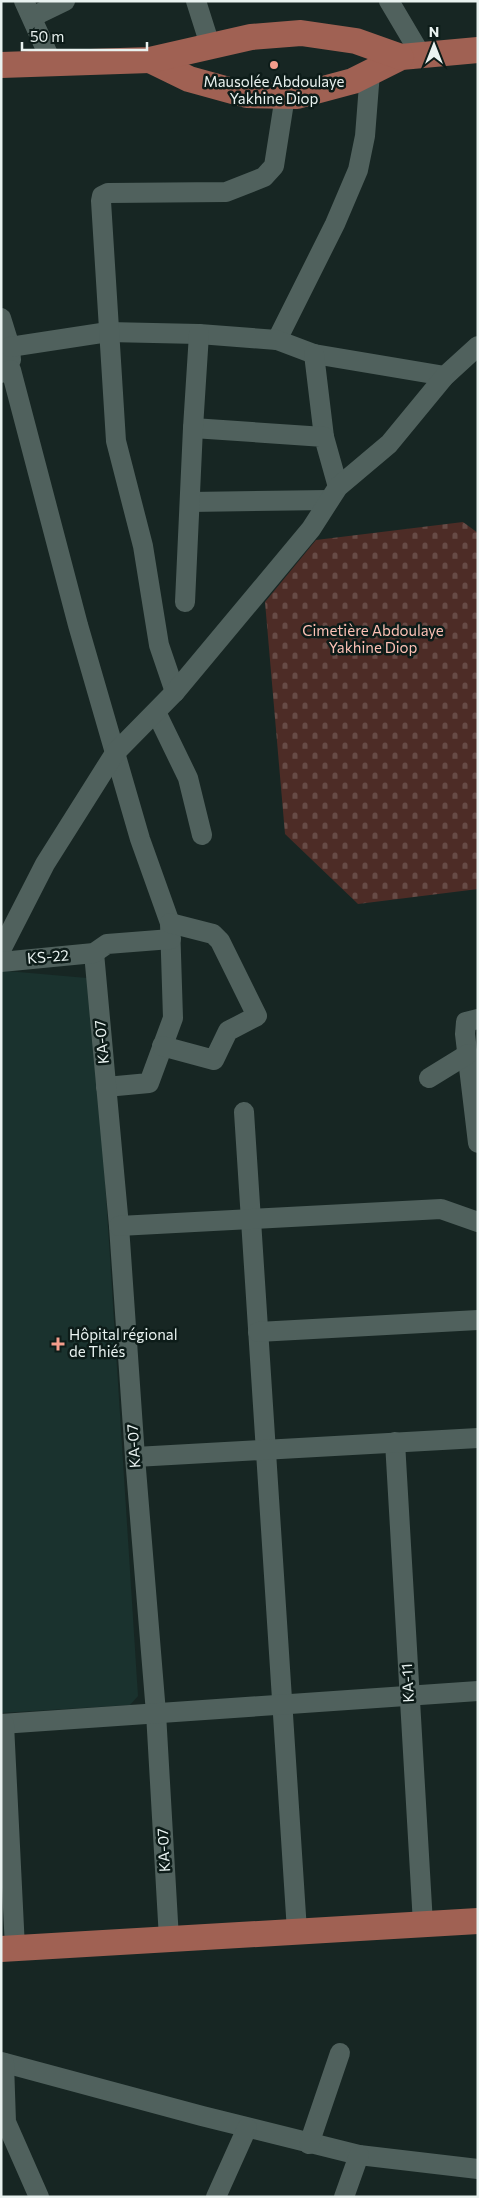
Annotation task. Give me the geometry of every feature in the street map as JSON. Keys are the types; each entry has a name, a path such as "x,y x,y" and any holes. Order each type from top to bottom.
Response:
{"main road":[{"path":"1,65 150,60 251,37 301,33 356,41 411,56"},
{"path":"150,60 197,82 248,95 297,96 353,81 370,72 411,56 478,50"},
{"path":"8,1948 478,1921"}],"street":[{"path":"52,63 28,9 65,1"},
{"path":"196,1 210,45"},
{"path":"389,1 411,56"},
{"path":"277,340 335,224 358,170 365,136 370,72"},
{"path":"175,692 159,645 143,546 116,441 101,201 102,196 108,193 226,192 264,177 274,166 285,96"},
{"path":"1,318 10,347 6,371 140,839 170,931 173,1018 148,1083 106,1087"},
{"path":"10,347 108,332 199,334 277,340 314,354 445,376"},
{"path":"185,602 199,334"},
{"path":"1,950 45,864 115,753 175,692 311,529 334,494 390,444 445,376 478,346"},
{"path":"314,354 324,437 334,494"},
{"path":"193,428 324,437"},
{"path":"190,502 334,494"},
{"path":"156,712 188,778 202,835"},
{"name":"KS-22","path":"1,962 94,953 107,944 170,931 213,934 220,941 257,1016 228,1031 214,1060 162,1046"},
{"name":"KA-07","path":"94,953 119,1226 135,1457 156,1714 169,1939"},
{"path":"478,1019 466,1022 465,1034 478,1143"},
{"path":"429,1078 468,1054"},
{"path":"244,1112 298,1932"},
{"path":"119,1226 440,1209 478,1222"},
{"path":"258,1332 478,1320"},
{"path":"135,1457 478,1438"},
{"name":"KA-11","path":"395,1442 422,1924"},
{"path":"8,1948 3,1724 478,1691"},
{"path":"308,2144 340,2053"},
{"path":"39,2197 6,2122 3,2062 308,2144 358,2155 478,2169"},
{"path":"216,2197 247,2128"},
{"path":"344,2197 358,2155"}],"shaded area":[{"name":"Hôpital régional de Thiés","path":"1,972 87,978 93,992 138,1696 130,1705 1,1713"}],"green space":[{"name":"Cimetière Abdoulaye Yakhine Diop","path":"463,522 478,533 478,889 358,904 285,834 265,602 316,540"}],"place":[{"name":"Mausolée Abdoulaye Yakhine Diop","path":"274,65"},
{"name":"Hôpital régional de Thiés","path":"58,1344"}]}
